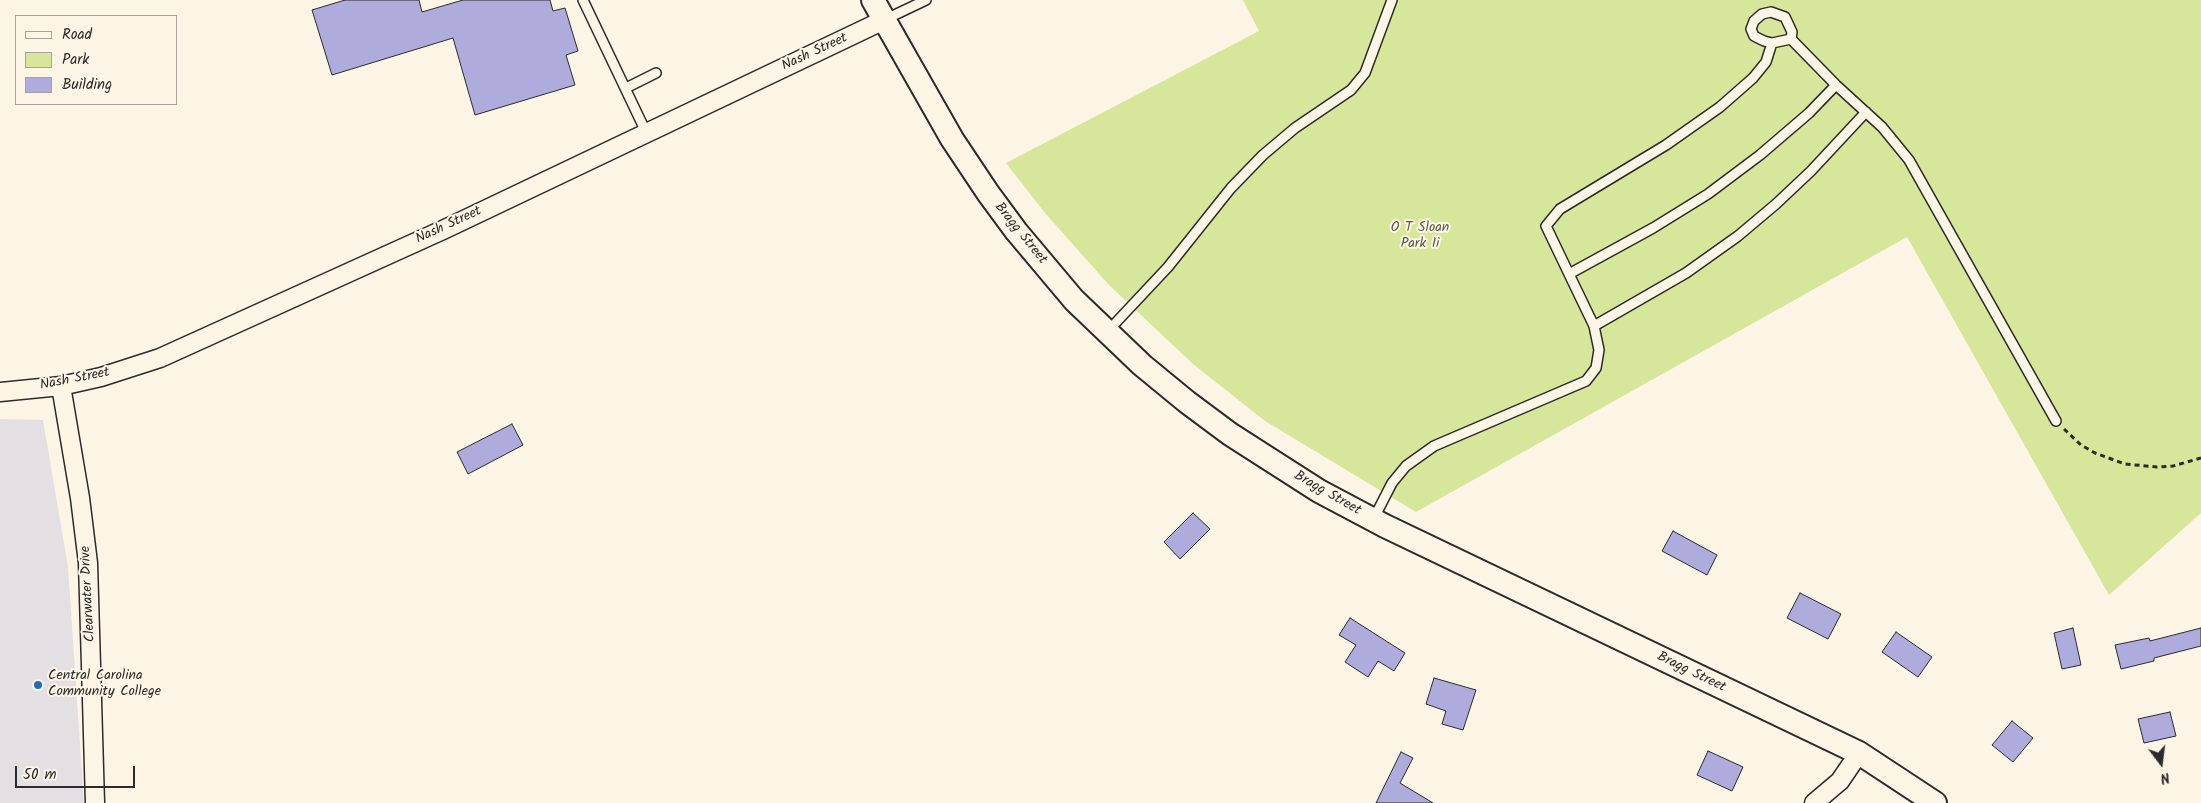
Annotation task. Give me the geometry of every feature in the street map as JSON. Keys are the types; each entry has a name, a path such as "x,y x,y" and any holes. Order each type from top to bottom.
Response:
{"street":[{"name":"Bragg Street","path":"873,0 952,139 988,193 1074,300 1157,378 1230,434 1319,491 1373,520 1859,753 1935,803"},
{"name":"Nash Street","path":"0,392 61,386 119,372 160,358 445,229 884,20"},
{"name":"Clearwater Drive","path":"61,386 82,506 88,563 95,803"},
{"path":"1814,803 1840,781 1859,753"}],"lane":[{"path":"583,0 646,132"},
{"path":"884,20 926,0"},
{"path":"1107,332 1168,267 1231,188 1263,155 1296,128 1351,90 1365,73 1392,0"},
{"path":"1779,13 1785,17 1792,32 1791,38 1772,43 1754,36 1751,30 1754,20 1762,14 1779,13"},
{"path":"1791,38 1836,85 1882,126 1909,160 2056,421"},
{"path":"1373,520 1392,483 1406,466 1434,446 1586,381 1596,368 1599,350 1594,326 1546,226 1560,208 1666,145 1713,112 1753,78 1766,62 1772,43"},
{"path":"626,88 656,73"},
{"path":"1569,274 1653,228 1708,194 1760,155 1802,119 1836,85"},
{"path":"1594,326 1686,273 1738,236 1811,171 1866,112"}],"path":[{"path":"2056,421 2081,445 2095,453 2125,464 2157,467 2174,466 2201,458"}],"shaded area":[{"name":"Central Carolina Community College","path":"0,419 43,420 68,567 84,803 0,803"}],"green space":[{"name":"O T Sloan Park Ii","path":"1243,0 2201,0 2201,513 2109,595 1907,237 1416,512 1265,421 1193,364 1109,285 1045,213 1006,163 1259,31"}],"building":[{"path":"345,0 419,0 422,12 463,0 550,0 553,11 565,8 578,51 566,55 575,85 475,115 453,38 332,75 312,10"},
{"path":"512,424 523,445 468,474 457,452"},
{"path":"1193,513 1210,529 1180,559 1164,542"},
{"path":"1673,531 1717,555 1707,575 1662,551"},
{"path":"1800,593 1841,614 1828,639 1787,618"},
{"path":"1350,618 1405,653 1394,671 1378,661 1368,677 1345,662 1356,645 1339,635"},
{"path":"2073,628 2081,665 2062,669 2054,633"},
{"path":"2201,628 2201,646 2121,669 2115,645 2149,638 2150,641"},
{"path":"1896,632 1932,657 1918,677 1882,652"},
{"path":"1434,678 1476,690 1463,730 1442,724 1446,711 1426,704"},
{"path":"2170,712 2176,736 2144,743 2138,719"},
{"path":"2012,721 2033,738 2013,762 1992,745"},
{"path":"1708,751 1743,767 1732,791 1697,775"},
{"path":"1401,752 1413,758 1400,783 1433,803 1376,803"}],"place":[{"name":"Central Carolina Community College","path":"38,685"}]}
